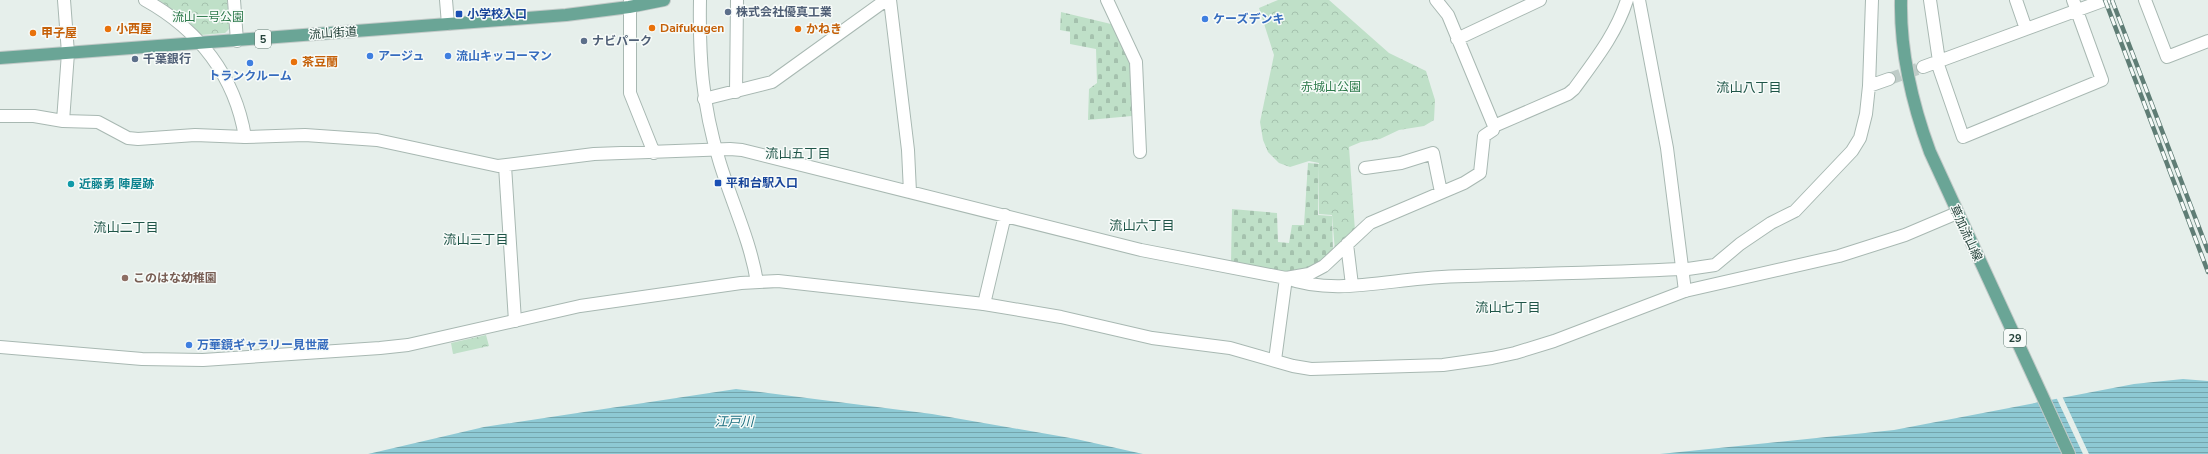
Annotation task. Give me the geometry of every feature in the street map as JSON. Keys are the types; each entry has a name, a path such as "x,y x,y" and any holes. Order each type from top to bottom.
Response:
{"main road":[{"name":"流山街道","path":"0,58 566,15 664,0"},
{"name":"草加流山線","path":"1901,0 1901,20 1906,64 1914,103 1930,152 1959,218 2069,454"}],"street":[{"path":"63,121 68,53 64,0"},
{"path":"145,0 180,23 210,54 231,90 241,113 245,137"},
{"path":"234,0 237,40"},
{"path":"446,0 448,24"},
{"path":"700,0 701,74 704,99 716,150 750,250 757,282"},
{"path":"736,0 736,92"},
{"path":"704,99 772,82 886,0"},
{"path":"890,0 908,150 910,192"},
{"path":"1107,0 1136,62 1140,152"},
{"path":"1436,0 1448,15 1494,126"},
{"path":"1457,39 1540,0"},
{"path":"1286,278 1309,274 1324,266 1370,223 1464,183 1480,173 1484,136 1493,130 1494,126 1568,94 1574,89 1604,50 1618,26 1627,0"},
{"path":"1639,0 1667,148 1684,291"},
{"path":"0,116 34,116 63,121 98,122 128,138 138,139 195,136 245,137 305,135 377,140 450,154 498,166 594,154 742,150 1141,250 1286,278 1311,285 1352,285 1436,278 1562,275 1681,269 1715,265 1740,244 1771,223 1795,211 1852,152 1860,138 1869,86 1872,0"},
{"path":"1930,0 1938,61 1963,137 2102,80 2075,5"},
{"path":"2016,0 2026,29"},
{"path":"1923,66 2026,29 2075,5 2105,0"},
{"path":"2144,0 2167,57 2208,41"},
{"path":"630,4 630,93 654,153"},
{"path":"1869,86 1889,79"},
{"path":"1365,168 1401,163 1434,153 1441,192"},
{"path":"505,166 515,321"},
{"path":"984,304 1005,216"},
{"path":"0,347 142,359 203,360 396,346 604,302 757,282 798,282 984,304 1082,320 1152,338 1230,348 1293,366 1311,369 1443,365 1492,358 1554,341 1684,291 1839,256 1959,218"},
{"path":"1347,244 1352,285"},
{"path":"1275,360 1286,278"}],"green space":[{"name":"流山一号公園","path":"159,0 227,0 230,28 225,33 201,35 188,21"},
{"name":"赤城山公園","path":"1278,0 1329,0 1389,53 1426,71 1435,100 1434,120 1424,126 1399,130 1380,139 1361,142 1349,147 1355,231 1335,251 1332,215 1319,214 1319,163 1309,161 1290,167 1279,163 1268,152 1263,140 1260,122 1274,55 1259,8"},
{"path":"1061,12 1111,24 1131,66 1132,116 1088,120 1089,89 1097,83 1096,49 1070,44 1070,32 1060,30"},
{"path":"1308,163 1319,164 1318,215 1332,216 1333,252 1323,263 1291,274 1231,263 1232,209 1277,213 1278,242 1289,243 1292,225 1304,225"},
{"path":"486,335 489,346 453,354 451,343"}],"water":[{"path":"2183,379 2208,381 2208,454 1660,454 1894,430 2134,384"},
{"name":"江戸川","path":"736,389 932,414 1076,439 1143,454 368,454 484,427"}],"pier":[{"path":"2062,396 2089,454 2083,454 2056,397"}],"tunnel":[{"path":"1889,79 1923,67"}],"railway":[{"path":"2105,0 2208,272"},
{"path":"2112,0 2208,251"}],"place":[{"name":"株式会社優真工業","path":"728,12"},
{"name":"小学校入口","path":"459,14"},
{"name":"ケーズデンキ","path":"1205,19"},
{"name":"Daifukugen","path":"652,28"},
{"name":"小西屋","path":"108,29"},
{"name":"かねき","path":"798,29"},
{"name":"甲子屋","path":"33,33"},
{"name":"ナビパーク","path":"584,41"},
{"name":"アージュ","path":"370,56"},
{"name":"流山キッコーマン","path":"448,56"},
{"name":"千葉銀行","path":"135,59"},
{"name":"茶豆蘭","path":"294,62"},
{"name":"トランクルーム","path":"250,63"},
{"name":"平和台駅入口","path":"718,183"},
{"name":"近藤勇 陣屋跡","path":"71,184"},
{"name":"このはな幼稚園","path":"125,278"},
{"name":"万華鏡ギャラリー見世蔵","path":"189,345"}],"district":[{"name":"流山八丁目","path":"1749,88"},
{"name":"流山五丁目","path":"798,154"},
{"name":"流山六丁目","path":"1142,226"},
{"name":"流山二丁目","path":"126,228"},
{"name":"流山三丁目","path":"476,240"},
{"name":"流山七丁目","path":"1508,308"}]}
